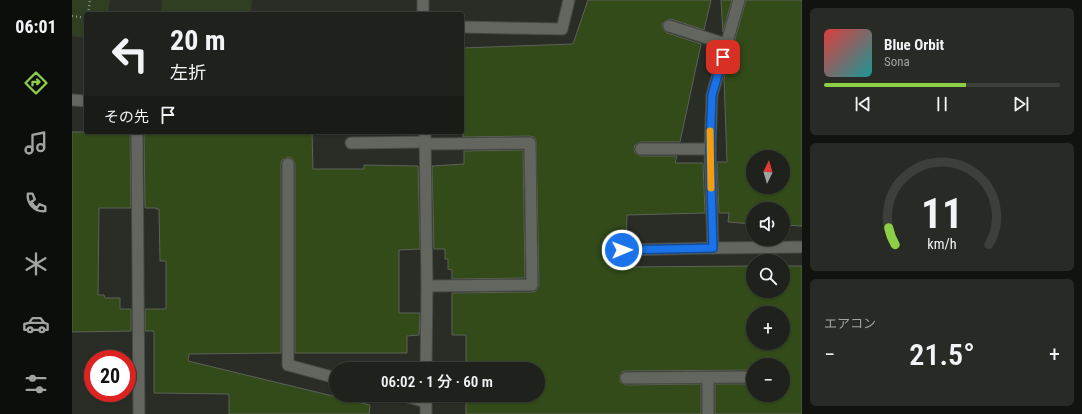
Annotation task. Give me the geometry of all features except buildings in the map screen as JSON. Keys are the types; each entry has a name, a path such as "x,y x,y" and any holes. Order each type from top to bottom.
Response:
{"street":[{"path":"423,0 423,12"},
{"path":"464,27 562,29 569,0"},
{"path":"713,248 710,149 712,95 739,0"},
{"path":"669,26 726,44"},
{"path":"72,100 84,101"},
{"path":"137,134 139,414"},
{"path":"426,139 426,362"},
{"path":"351,143 426,139 530,143 532,285 427,286"},
{"path":"641,149 710,149"},
{"path":"288,164 288,365 329,376"},
{"path":"622,250 802,247"},
{"path":"626,378 746,378"},
{"path":"708,378 708,414"},
{"path":"426,402 426,414"}],"path":[{"path":"88,12 90,0"},
{"path":"72,16 84,18"}],"green space":[{"path":"72,0 110,0 108,12 84,12 84,38 72,36"},
{"path":"162,0 252,0 251,12 161,12"}],"slow traffic":[{"path":"710,131 711,188"}],"route":[{"path":"622,250 713,248 710,149 712,95 723,57"}]}
